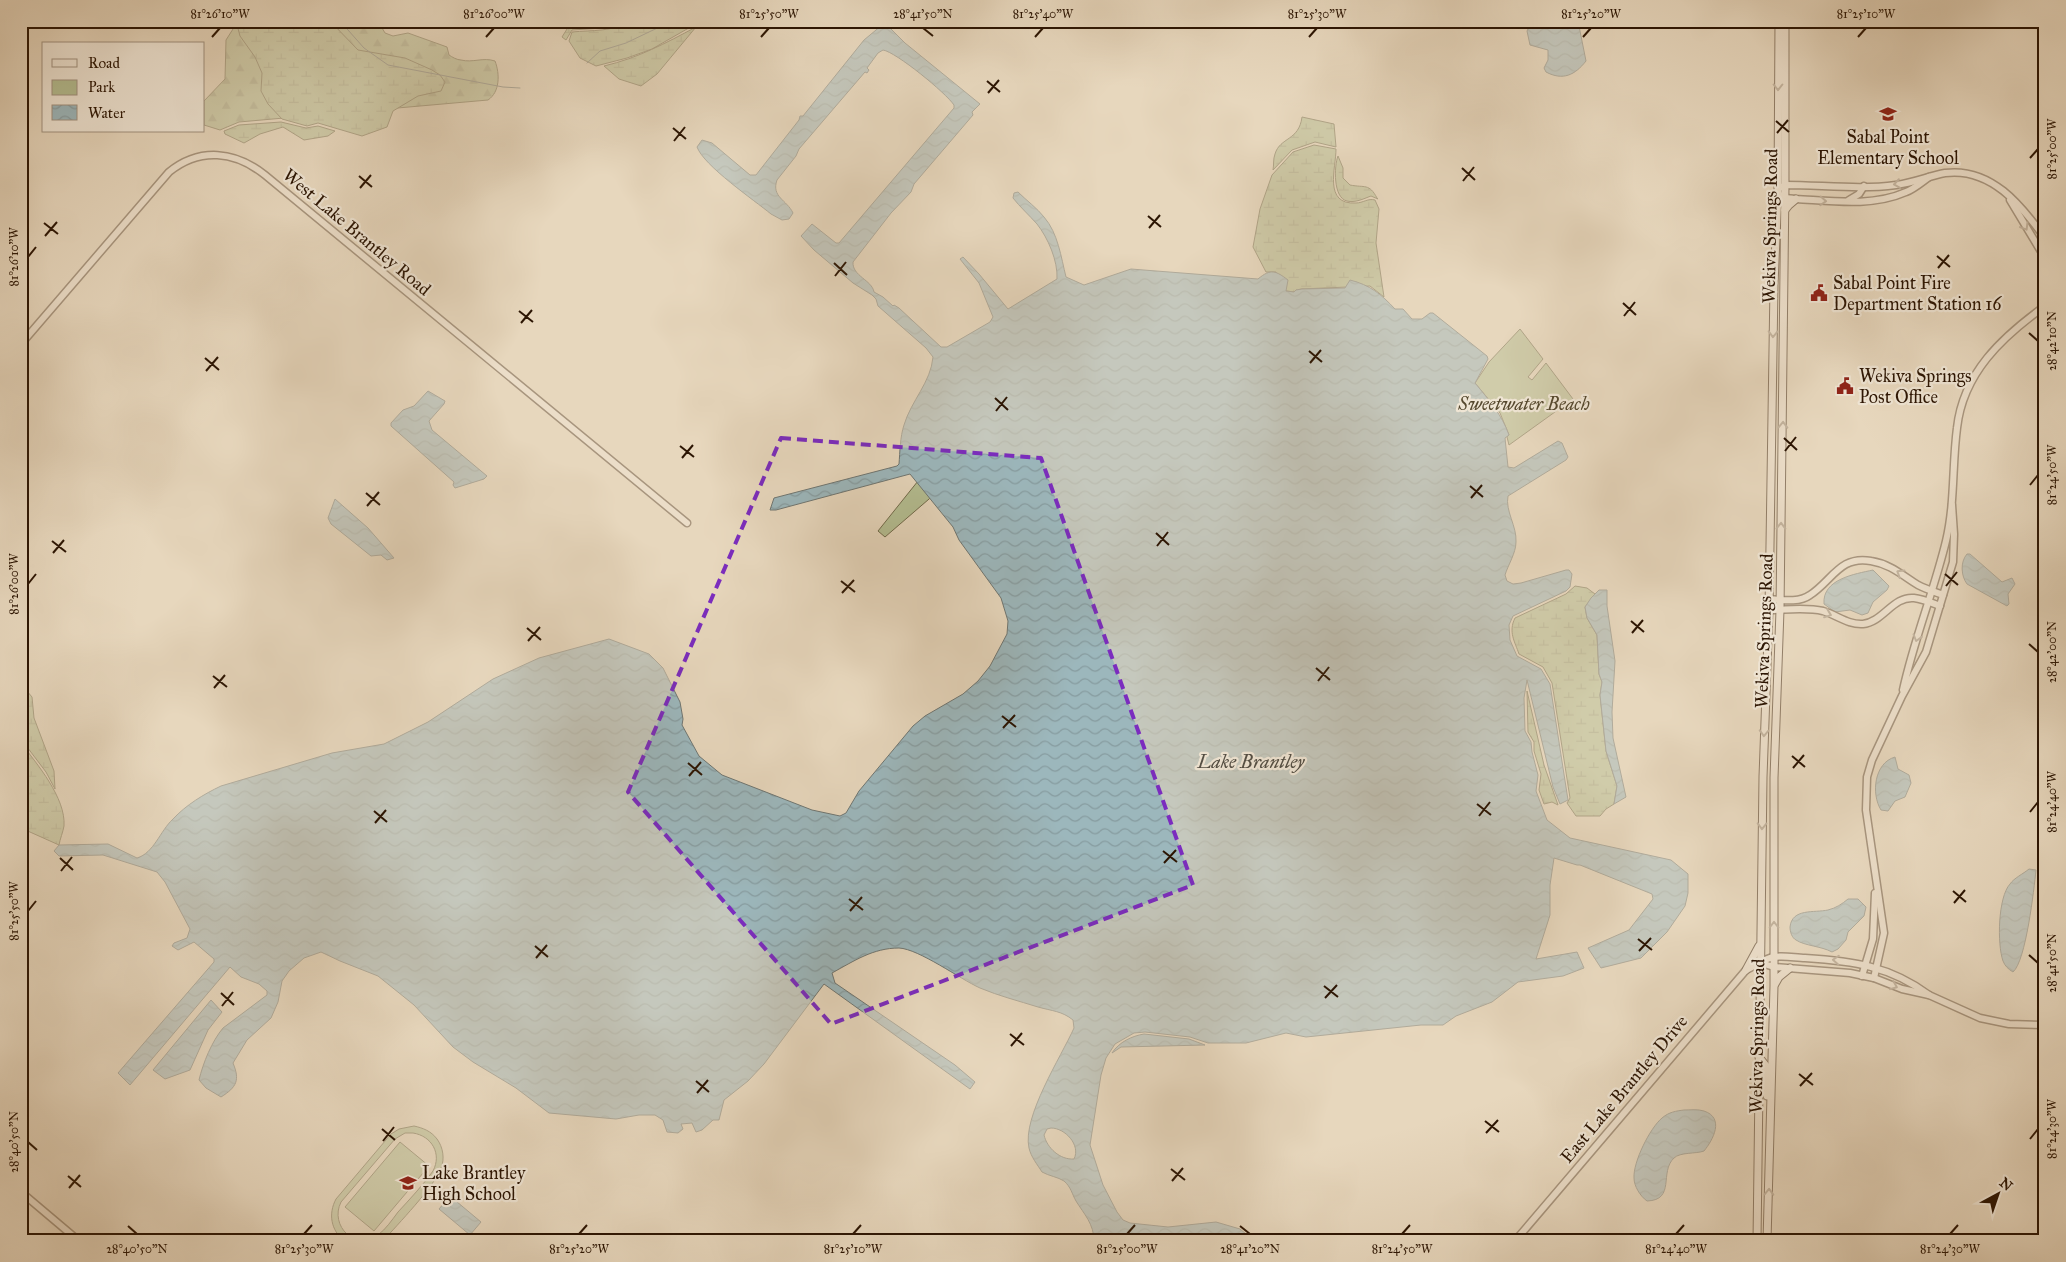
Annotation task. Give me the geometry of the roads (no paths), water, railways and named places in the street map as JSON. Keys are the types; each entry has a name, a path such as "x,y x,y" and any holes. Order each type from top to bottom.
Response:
{"main road":[{"name":"Wekiva Springs Road","path":"1757,1241 1763,777 1769,610 1774,285 1778,190 1779,21"},
{"name":"Wekiva Springs Road","path":"1767,1241 1774,986 1774,778 1780,610 1786,185 1785,21"},
{"path":"1785,210 1788,204 1796,199"},
{"path":"1774,285 1784,285"},
{"path":"1773,354 1783,353"},
{"path":"1746,970 1761,941"},
{"path":"1774,986 1779,977 1790,968"},
{"path":"1759,1057 1766,1066 1766,1093 1771,1113"}],"street":[{"name":"West Lake Brantley Road","path":"21,344 169,172 182,162 196,157 212,154 234,157 248,162 265,175 687,523"},
{"path":"1929,178 1896,196 1866,201 1785,198 1778,190 1786,185 1897,185 1943,174 1967,173 1991,182 2007,194 2026,212 2045,238"},
{"path":"1846,201 1854,198 1864,186"},
{"path":"2007,194 2045,258"},
{"path":"1902,696 1908,669 1944,548 1952,505 1957,427 1969,385 1991,352 2017,326 2045,306"},
{"path":"1874,978 1884,933 1866,810 1867,777 1872,760 1902,696 1926,652 1952,562 1954,534 1952,505"},
{"path":"1769,600 1800,600 1810,596 1839,568 1851,561 1868,560 1887,564 1918,585 1943,595"},
{"path":"1769,610 1809,609 1824,612 1848,622 1864,624 1877,619 1892,605 1903,600 1912,598 1940,606"},
{"path":"1862,976 1873,939 1876,880"},
{"path":"1774,957 1846,961 1877,968 1910,982 1929,996"},
{"name":"East Lake Brantley Drive","path":"1515,1241 1746,970 1774,957"},
{"path":"1761,963 1774,967 1834,970 1874,978 1902,989 1929,996 1980,1018 2009,1024 2045,1025"},
{"path":"21,1192 79,1241"}],"water":[{"path":"1532,21 1578,21 1586,61 1578,70 1563,76 1552,75 1546,72 1544,68 1548,60 1548,50 1530,45 1527,31"},
{"name":"Lake Brantley","path":"882,25 889,27 905,43 980,104 853,262 856,271 870,284 874,292 893,306 899,308 941,347 947,347 990,322 993,317 979,283 960,259 963,257 1008,309 1057,279 1052,250 1037,224 1013,198 1014,193 1018,192 1038,211 1053,230 1066,277 1084,285 1131,269 1258,279 1266,273 1273,272 1280,274 1288,280 1286,291 1294,292 1302,289 1345,288 1350,280 1375,291 1395,309 1403,309 1412,319 1422,319 1433,313 1487,356 1488,359 1475,383 1499,414 1509,435 1505,438 1508,467 1514,468 1558,441 1562,443 1568,457 1508,496 1508,507 1515,530 1516,546 1505,575 1507,581 1513,584 1521,583 1566,570 1569,570 1572,574 1570,587 1566,591 1513,616 1509,625 1510,640 1517,656 1541,669 1550,684 1568,800 1560,804 1553,787 1527,680 1524,698 1525,731 1531,742 1538,775 1536,791 1547,820 1570,838 1671,860 1688,874 1688,893 1685,906 1667,932 1641,958 1601,968 1588,948 1629,930 1653,899 1652,894 1580,865 1554,858 1550,885 1550,915 1536,959 1577,952 1584,968 1563,976 1518,982 1492,1002 1456,1016 1443,1025 1421,1025 1306,1037 1286,1033 1246,1043 1208,1043 1190,1037 1145,1032 1134,1033 1115,1044 1106,1058 1101,1075 1090,1145 1103,1185 1117,1212 1123,1220 1130,1223 1168,1227 1216,1222 1240,1229 1246,1234 1248,1241 1094,1241 1090,1224 1068,1186 1064,1181 1042,1172 1029,1148 1028,1135 1031,1120 1044,1087 1074,1028 1073,1020 1061,1013 994,994 972,984 917,953 899,948 881,950 848,964 832,973 835,983 955,1065 975,1082 970,1089 824,984 764,1064 748,1081 724,1100 719,1120 713,1120 702,1130 696,1132 692,1123 681,1124 683,1129 678,1133 667,1132 663,1120 655,1115 639,1115 616,1119 549,1113 516,1088 473,1062 453,1047 414,1005 378,976 321,952 304,958 289,971 282,981 278,1002 271,1018 247,1040 233,1063 236,1083 231,1090 221,1097 206,1088 199,1080 205,1060 215,1039 223,1028 267,995 267,991 259,984 241,977 230,967 130,1085 118,1073 214,962 214,959 194,942 178,950 172,946 174,943 187,938 190,929 165,882 157,872 103,855 59,856 54,851 59,845 108,844 137,858 152,847 168,824 178,814 202,796 221,786 332,753 384,744 428,722 493,679 539,658 609,639 649,654 663,668 680,702 683,719 682,725 699,756 722,775 812,810 840,816 846,813 859,791 913,726 925,716 963,694 978,681 990,666 1007,634 1008,621 1001,598 959,540 953,527 910,474 770,510 774,498 899,464 904,425 929,375 933,357 926,348 878,306 876,299 872,295 853,283 814,250 801,236 812,224 836,243 839,243 954,108 954,105 909,65 889,52 883,50 878,53 867,68 869,70 867,73 865,72 799,149 796,156 777,180 776,190 793,213 789,219 782,220 771,214 742,192 709,164 697,147 702,140 712,143 750,175 756,175 799,120 800,116 803,116 864,40","holes":["1047,1129 1056,1129 1070,1138 1075,1148 1076,1154 1074,1159 1064,1158 1051,1149 1044,1135"]},
{"path":"428,391 445,401 429,421 432,430 487,476 484,479 455,488 454,482 391,426 391,423 403,410 414,406"},
{"path":"335,499 368,528 394,558 387,560 381,555 371,556 331,524 328,518"},
{"path":"1967,554 1970,554 2002,582 2012,578 2015,584 2008,594 2009,604 2007,606 1967,584 1963,577 1962,569 1963,561"},
{"path":"1873,570 1889,586 1873,602 1868,613 1862,615 1850,610 1835,612 1824,604 1828,589 1834,583 1849,576"},
{"path":"1599,590 1607,590 1607,606 1615,661 1612,712 1613,738 1626,797 1614,804 1617,786 1606,751 1600,695 1602,682 1599,674 1597,635 1587,618 1585,607"},
{"path":"1895,757 1898,769 1909,775 1911,783 1905,797 1895,801 1888,811 1881,810 1876,796 1876,780 1883,766 1888,760"},
{"path":"2029,869 2036,870 2031,908 2022,954 2013,972 2008,969 2001,953 1999,933 2001,910 2006,890 2010,884"},
{"path":"1848,899 1858,899 1866,907 1864,916 1848,932 1846,940 1838,949 1832,952 1804,944 1793,938 1790,927 1792,921 1799,914 1831,909"},
{"path":"211,1000 222,1012 208,1030 190,1070 165,1079 153,1070"},
{"path":"1144,1034 1189,1039 1205,1045 1121,1047 1112,1053 1126,1040"},
{"path":"1702,1110 1710,1114 1716,1124 1711,1141 1704,1151 1680,1155 1674,1158 1670,1164 1666,1184 1661,1196 1647,1201 1638,1191 1634,1181 1634,1171 1639,1155 1652,1129 1662,1118 1675,1111"},
{"path":"450,1196 481,1222 470,1235 439,1209"}],"waterway":[{"path":"340,21 364,48 388,65 503,87 520,88"},
{"path":"587,63 600,51 626,43 672,21"},
{"path":"875,21 881,26"}],"place":[{"name":"Sabal Point Elementary School","path":"1888,114"},
{"name":"Sabal Point Fire Department Station 16","path":"1819,293"},
{"name":"Wekiva Springs Post Office","path":"1845,386"},
{"name":"Lake Brantley High School","path":"408,1183"}],"park label":[{"name":"Sweetwater Beach","path":"1524,404"}]}
